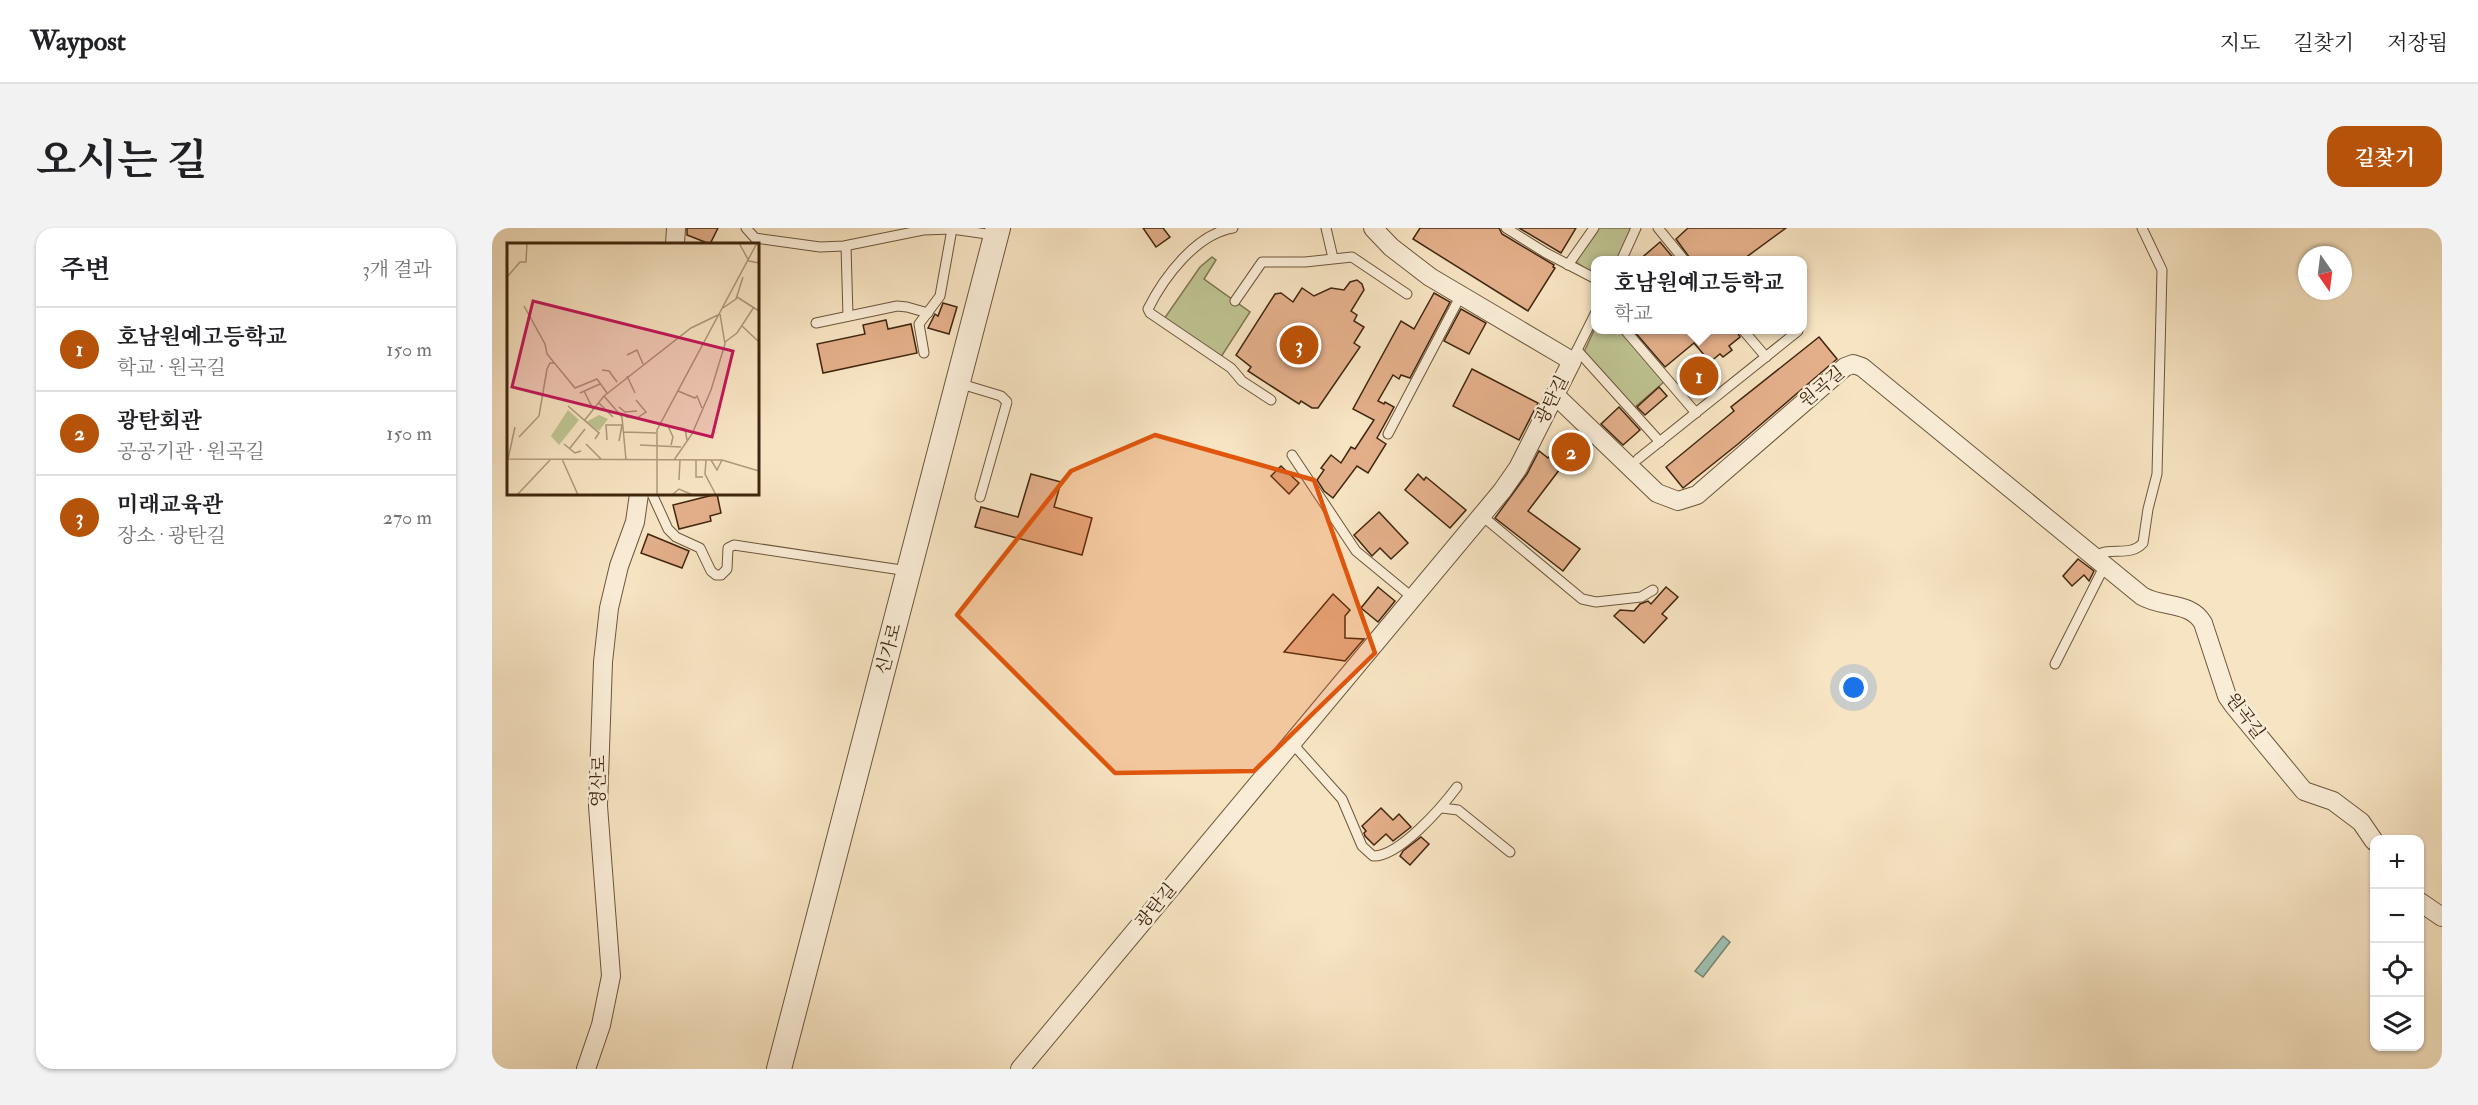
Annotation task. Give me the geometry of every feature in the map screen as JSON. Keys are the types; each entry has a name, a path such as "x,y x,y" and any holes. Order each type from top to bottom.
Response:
{"street":[{"path":"675,243 676,228"},
{"name":"광탄길","path":"1020,1069 1413,598 1518,468 1574,355 1461,295 1410,263 1373,228"},
{"name":"신가로","path":"779,1069 997,232"},
{"name":"원곡길","path":"1555,395 1657,493 1678,501 1697,495 1845,367 1858,365 2150,601 2188,609 2197,614 2203,623 2227,696 2234,706 2304,791 2333,801 2361,822 2370,836"},
{"name":"영산로","path":"586,1069 601,1025 611,976 598,806 603,662 609,608 635,522 639,495"},
{"path":"2424,905 2442,917"}],"lane":[{"path":"746,228 755,238 820,247 846,246 917,229 997,232"},
{"path":"1233,228 1217,231 1184,256 1148,309 1150,313 1232,368 1244,383 1271,400"},
{"path":"1326,228 1333,258"},
{"path":"1506,228 1591,276"},
{"path":"1568,265 1594,228"},
{"path":"1623,256 1636,228"},
{"path":"1658,228 1681,256"},
{"path":"2055,664 2105,551 2135,549 2142,543 2157,474 2162,270 2142,228"},
{"path":"924,353 919,324 940,294 952,229"},
{"path":"846,246 848,316"},
{"path":"1235,300 1262,262 1305,262 1349,256 1407,294"},
{"path":"1388,434 1461,295"},
{"path":"816,323 897,306 928,313"},
{"path":"1591,322 1574,355 1660,442"},
{"path":"1628,334 1696,413"},
{"path":"1746,334 1766,357"},
{"path":"1638,459 1794,334"},
{"path":"958,383 1000,396 1007,402 980,497"},
{"path":"1292,454 1356,551 1413,598"},
{"path":"652,495 666,526 676,537 700,548 711,571 716,575 721,575 727,568 728,548 734,545 909,571"},
{"path":"1481,515 1582,599 1591,602 1641,597 1653,590"},
{"path":"1292,743 1342,799 1362,846 1369,854 1378,856 1394,849 1442,808 1456,787"},
{"path":"1442,808 1458,810 1509,852"}],"highlighted area":[{"path":"1155,435 1314,480 1375,653 1254,771 1115,773 957,615 1071,471"}],"green space":[{"path":"1597,228 1629,228 1631,231 1619,256 1591,256 1591,272 1576,262"},
{"path":"1212,257 1216,260 1204,279 1250,312 1221,357 1164,319 1200,267"},
{"path":"1592,334 1624,334 1665,381 1634,408 1584,352"}],"shaded area":[{"path":"1723,936 1730,942 1703,977 1695,971"}],"building":[{"path":"687,228 718,228 710,243 687,235"},
{"path":"1143,228 1163,228 1170,237 1156,247"},
{"path":"1420,228 1499,228 1502,234 1554,265 1555,268 1528,311 1413,239"},
{"path":"1519,228 1576,228 1561,253"},
{"path":"1688,228 1786,228 1748,256 1688,256 1676,239"},
{"path":"1660,242 1672,256 1644,256"},
{"path":"1357,280 1362,284 1364,290 1351,311 1357,315 1354,321 1364,327 1354,343 1360,347 1318,408 1312,408 1301,401 1299,404 1248,371 1251,367 1236,355 1275,294 1281,293 1293,302 1302,288 1314,296 1331,288 1344,290 1350,282"},
{"path":"1434,293 1450,302 1410,378 1401,375 1399,379 1393,375 1378,401 1394,407 1377,438 1386,444 1368,473 1357,466 1333,498 1324,491 1317,480 1324,470 1321,468 1331,455 1341,463 1351,447 1355,449 1374,420 1353,409 1401,321 1414,329"},
{"path":"943,303 957,307 949,334 928,328 935,314 938,316"},
{"path":"1461,309 1486,323 1469,354 1444,341"},
{"path":"886,320 888,329 911,324 917,353 823,373 817,344 865,334 863,325"},
{"path":"1636,334 1738,334 1740,337 1729,346 1732,350 1723,357 1720,354 1710,362 1694,343 1665,367"},
{"path":"1819,337 1837,359 1683,488 1666,467 1734,411 1731,407"},
{"path":"1472,369 1538,403 1519,440 1453,406"},
{"path":"1659,387 1667,396 1645,415 1637,407"},
{"path":"1619,407 1640,430 1623,445 1601,424"},
{"path":"1573,431 1591,447 1573,466 1570,464 1566,468 1563,465 1528,511 1580,549 1563,571 1495,518 1527,474 1539,451 1548,458"},
{"path":"1281,466 1299,483 1289,494 1271,476"},
{"path":"1031,474 1061,482 1054,507 1092,518 1082,555 975,527 981,507 1018,517"},
{"path":"1418,474 1424,480 1426,477 1466,510 1450,528 1405,490"},
{"path":"717,495 721,513 710,516 711,521 679,529 673,505"},
{"path":"1379,512 1408,543 1391,559 1380,548 1372,556 1354,535"},
{"path":"648,534 689,551 682,568 641,553"},
{"path":"2078,559 2094,571 2089,581 2084,575 2072,586 2063,576"},
{"path":"1378,587 1395,601 1378,622 1361,608"},
{"path":"1666,587 1678,597 1662,614 1667,618 1644,643 1614,616 1620,610 1634,611 1640,604 1648,601 1651,604"},
{"path":"1333,594 1350,610 1345,616 1345,638 1364,639 1345,661 1284,652"},
{"path":"1381,808 1393,820 1399,814 1411,827 1393,841 1386,834 1374,845 1365,836 1366,831 1362,826"},
{"path":"1421,837 1429,844 1410,865 1400,856"}],"place":[{"name":"미래교육관","path":"1299,345"},
{"name":"호남원예고등학교","path":"1699,376"},
{"name":"광탄회관","path":"1571,452"}]}
